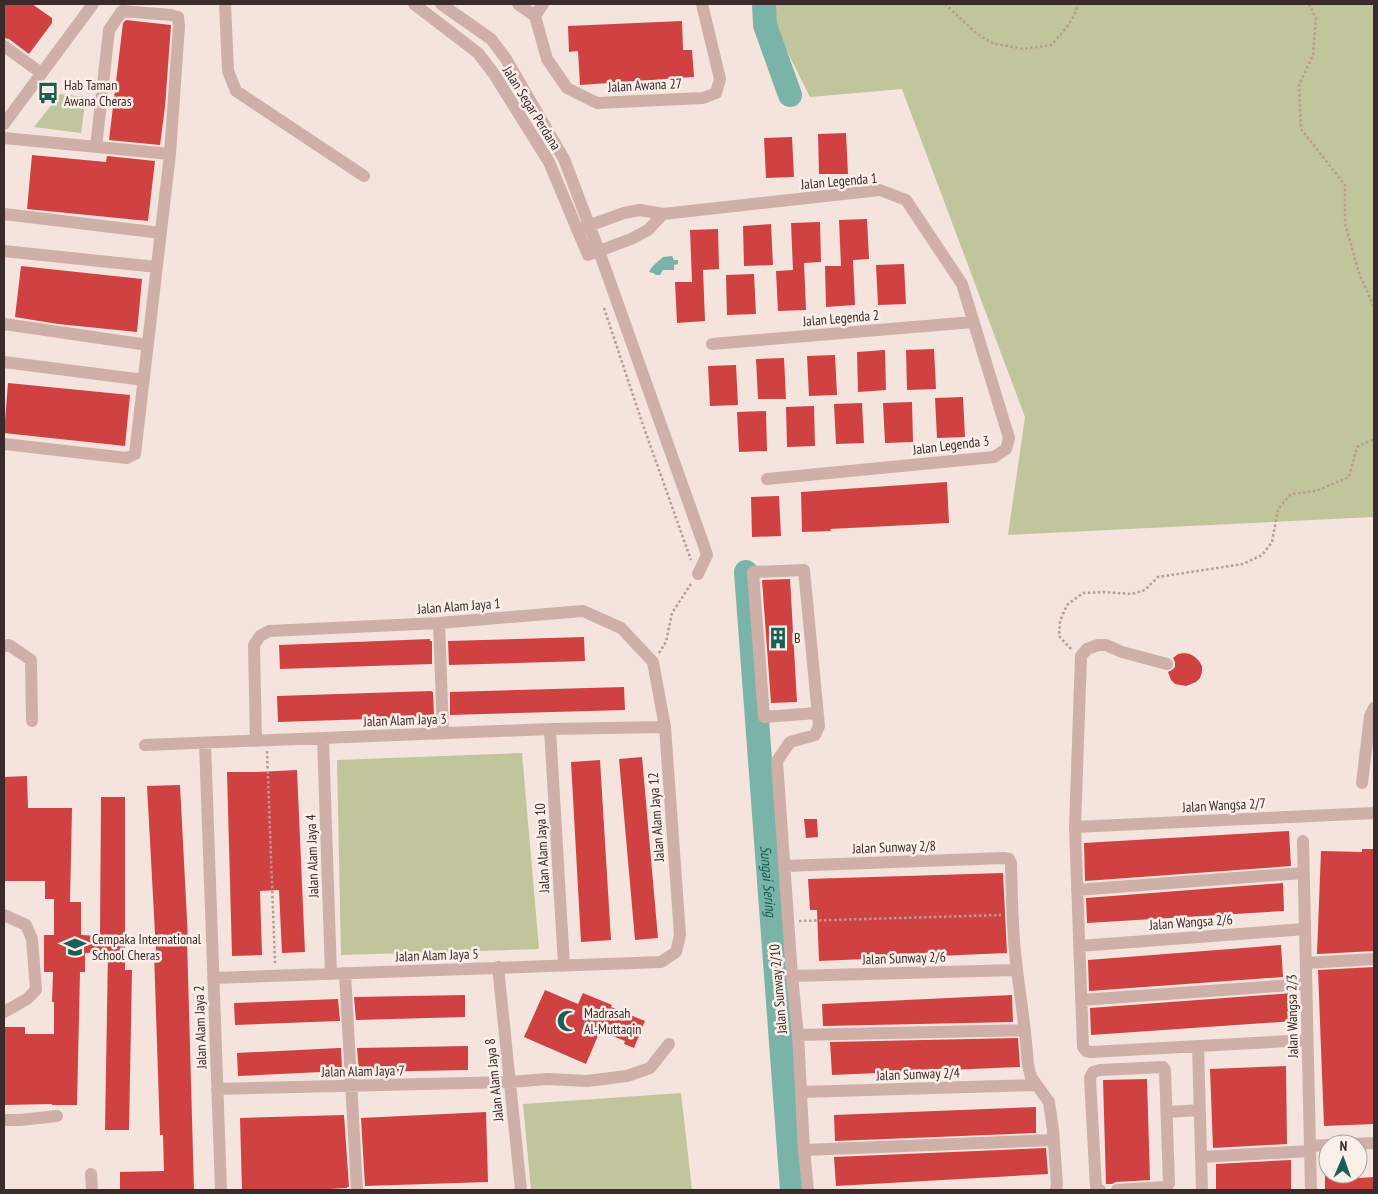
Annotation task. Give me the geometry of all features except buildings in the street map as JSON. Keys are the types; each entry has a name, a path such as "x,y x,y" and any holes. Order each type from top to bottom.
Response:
{"street":[{"path":"225,4 228,71 236,91 364,176"},
{"name":"Jalan Segar Perdana","path":"441,4 491,39 506,59 564,159 583,227 707,555 698,574"},
{"path":"518,4 535,16 543,4"},
{"name":"Jalan Awana 27","path":"535,16 547,59 567,88 597,103 703,98 716,93 720,78 702,4"},
{"name":"Jalan Segar Perdana","path":"417,5 478,53 494,74 548,162 583,227"},
{"path":"4,124 87,6"},
{"path":"4,444 127,458 135,454 170,154 179,26 178,17 122,11 109,30 96,147"},
{"path":"4,46 41,73"},
{"path":"4,138 170,154"},
{"name":"Jalan Legenda 1","path":"583,227 640,210 663,214 880,190 906,200 962,284 973,322"},
{"path":"4,214 161,233"},
{"path":"593,253 632,239 648,230 663,214"},
{"path":"4,252 157,267"},
{"name":"Jalan Legenda 2","path":"712,344 973,322"},
{"name":"Jalan Legenda 3","path":"767,479 994,457 1006,449 1009,438 973,322"},
{"path":"4,324 148,345"},
{"path":"4,362 144,380"},
{"name":"Jalan Sunway 2/10","path":"808,1190 777,761 790,742 815,735 819,726 804,570 754,572 764,717 817,713"},
{"name":"Jalan Alam Jaya 1","path":"261,740 254,645 260,636 269,632 439,623 583,611 621,628 653,662"},
{"path":"439,623 443,734"},
{"path":"4,646 9,645 32,660 32,721"},
{"path":"1167,664 1122,652 1106,645 1098,645 1087,649 1081,656 1075,827 1083,1047 1086,1051 1091,1052 1308,1040"},
{"name":"Jalan Alam Jaya 12","path":"653,662 665,727 680,935 676,952 661,962"},
{"path":"1362,782 1370,716 1374,708"},
{"name":"Jalan Alam Jaya 3","path":"145,745 665,727"},
{"name":"Jalan Alam Jaya 10","path":"550,730 564,965"},
{"name":"Jalan Alam Jaya 4","path":"323,738 331,974"},
{"name":"Jalan Alam Jaya 2","path":"206,743 221,1190"},
{"name":"Jalan Wangsa 2/7","path":"1075,827 1374,813"},
{"name":"Jalan Wangsa 2/3","path":"1302,841 1311,1190"},
{"name":"Jalan Sunway 2/8","path":"785,866 1004,858 1008,859 1011,863 1013,914"},
{"path":"1077,890 1303,873"},
{"path":"1013,914 1017,970 1028,1065 1031,1078 1049,1102 1056,1190"},
{"path":"4,915 26,925 32,939 36,990 4,1012"},
{"name":"Jalan Wangsa 2/6","path":"1079,946 1305,929"},
{"path":"1306,963 1374,959"},
{"name":"Jalan Alam Jaya 5","path":"214,978 661,962"},
{"name":"Jalan Alam Jaya 8","path":"498,968 521,1190"},
{"name":"Jalan Sunway 2/6","path":"792,976 1017,970"},
{"path":"345,973 356,1190"},
{"path":"1081,1000 1306,984"},
{"path":"798,1035 1025,1030"},
{"name":"Jalan Alam Jaya 7","path":"217,1089 510,1082 548,1079 587,1081 627,1076 650,1068 669,1044"},
{"path":"1198,1046 1202,1190"},
{"path":"1100,1190 1096,1188 1090,1078 1093,1072 1163,1067 1165,1070 1169,1184 1165,1187 1117,1190"},
{"name":"Jalan Sunway 2/4","path":"801,1092 1036,1085"},
{"path":"1167,1112 1200,1110"},
{"path":"4,1120 57,1116"},
{"path":"804,1150 1053,1140"},
{"path":"1201,1157 1318,1147"},
{"path":"91,1174 92,1190"}],"path":[{"path":"945,4 976,33 992,43 1023,49 1051,45 1066,27 1077,10 1078,4"},
{"path":"1309,4 1316,18 1313,54 1299,85 1301,129 1345,185 1345,223 1359,273 1374,307"},
{"path":"602,302 686,550 698,574 672,613 666,642"},
{"path":"1081,656 1069,648 1059,636 1060,622 1067,605 1083,593 1132,594 1145,590 1158,577 1243,564 1262,555 1272,542 1278,509 1291,494 1316,492 1349,477 1357,447 1374,439"},
{"path":"261,740 276,975"},
{"path":"788,921 807,922 1013,914"}],"green space":[{"path":"771,4 1374,4 1374,517 1008,535 1025,417 902,89 810,97 775,27"},
{"path":"60,94 86,97 81,133 34,127"},
{"path":"522,753 539,949 341,955 337,760"},
{"path":"681,1093 692,1190 531,1190 523,1104"}],"water":[{"path":"672,256 674,260 678,260 678,264 674,265 674,270 663,270 660,275 649,272 653,265 663,257"}],"waterway":[{"name":"Sungai Sering","path":"764,4 765,25 790,95"},
{"name":"Sungai Sering","path":"746,572 792,1190"}],"place":[{"name":"Hab Taman Awana Cheras","path":"48,93"},
{"name":"B","path":"778,638"},
{"name":"Cempaka International School Cheras","path":"75,947"},
{"name":"Madrasah Al-Muttaqin","path":"568,1021"}]}
